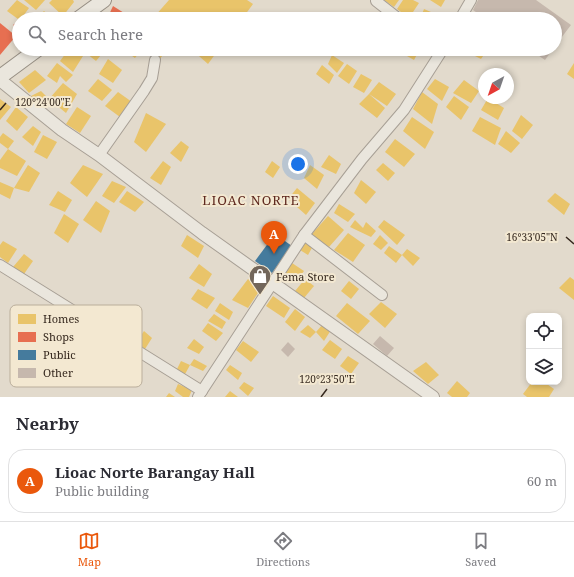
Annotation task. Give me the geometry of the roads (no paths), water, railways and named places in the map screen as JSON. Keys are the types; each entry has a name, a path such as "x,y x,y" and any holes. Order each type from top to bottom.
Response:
{"main road":[{"path":"88,12 104,0"},
{"path":"0,77 28,56"}],"street":[{"path":"464,12 471,0"},
{"path":"376,1 390,12"},
{"path":"142,357 200,394 304,236 362,159 404,110 437,56"},
{"path":"99,156 152,78 155,60"},
{"path":"0,80 62,130 202,233 433,397"},
{"path":"304,236 382,295"},
{"path":"0,265 62,305"}],"place":[{"name":"Lioac Norte Barangay Hall","path":"274,254"},
{"name":"Fema Store","path":"260,296"}],"district":[{"name":"LIOAC NORTE","path":"251,200"}]}
